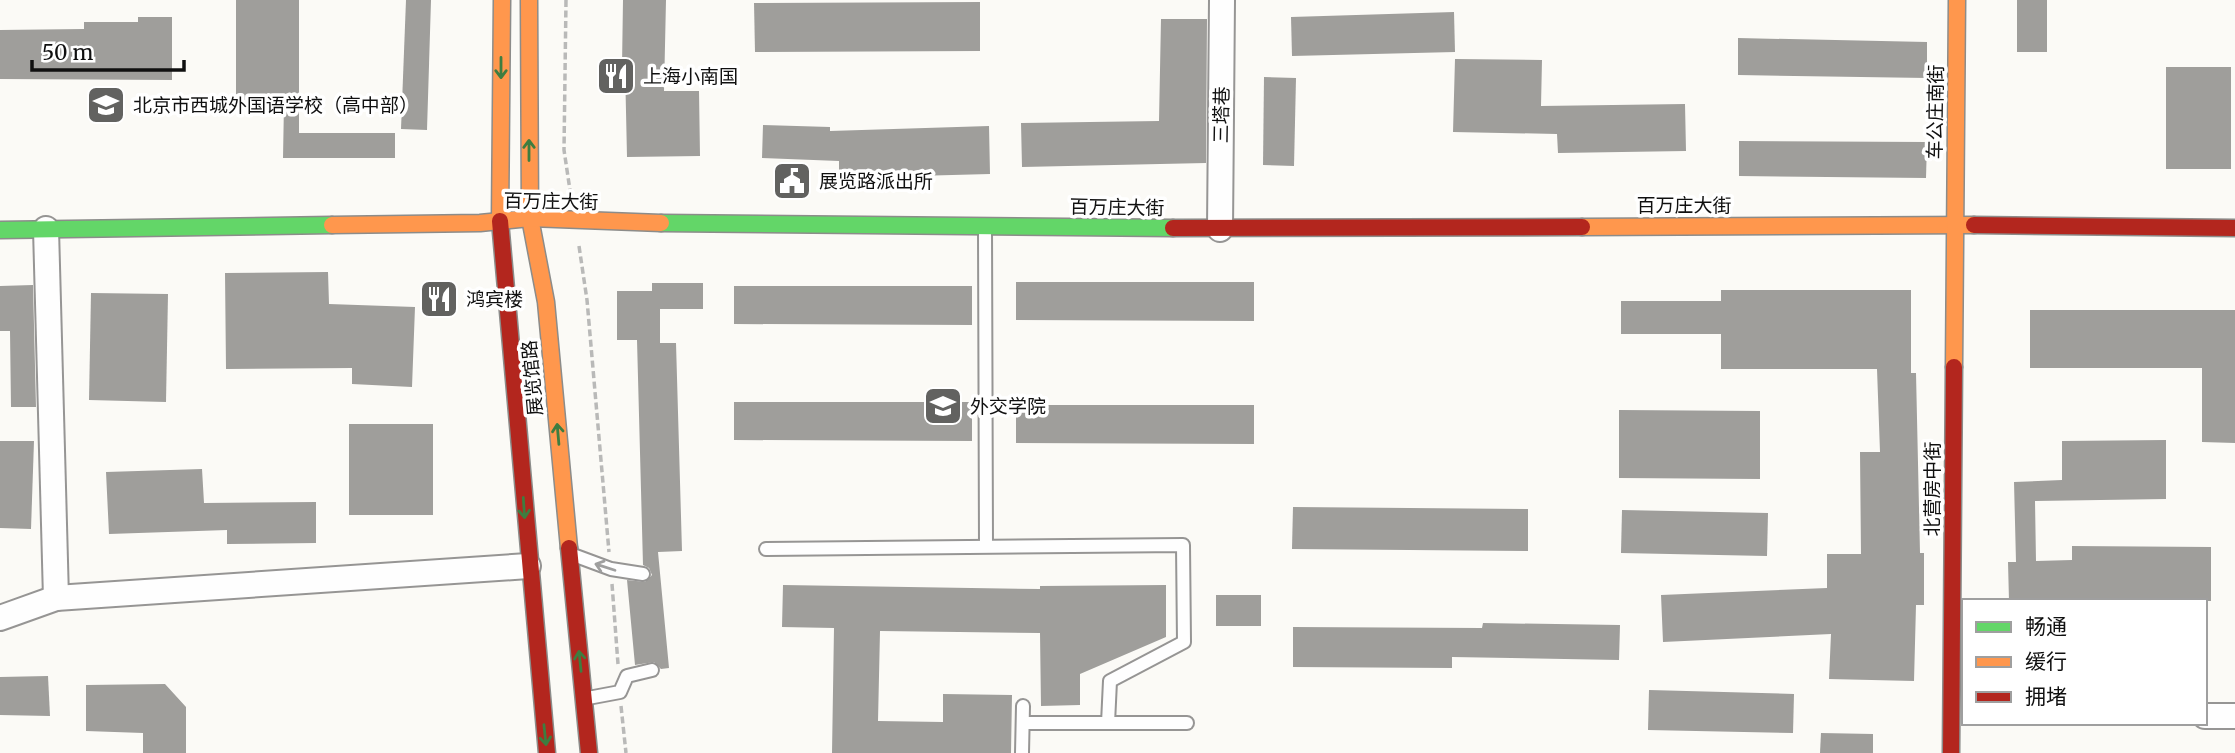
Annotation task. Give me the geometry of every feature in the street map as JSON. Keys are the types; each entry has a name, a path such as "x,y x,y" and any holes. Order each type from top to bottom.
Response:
{"main road":[{"name":"展览馆路","path":"502,0 500,220 509,302 528,566 547,753"},
{"name":"展览馆路","path":"529,0 530,218 546,302 589,753"},
{"name":"车公庄南街","path":"1955,225 1957,0"},
{"name":"百万庄大街","path":"0,230 530,218 575,222 1220,229 1955,225 2235,228"},
{"name":"北营房中街","path":"1951,753 1957,715 1955,225"}],"street":[{"name":"三塔巷","path":"1220,229 1222,0"},
{"path":"46,229 56,598"},
{"path":"0,618 56,598 528,566"},
{"path":"2207,716 2235,716"}],"lane":[{"path":"985,227 986,546"},
{"path":"766,549 1183,545 1184,642 1110,681 1108,723"},
{"path":"569,554 611,569 643,574"},
{"path":"584,699 620,692 627,676 652,670"},
{"path":"1023,706 1023,753"},
{"path":"1023,723 1187,723"}],"path":[{"path":"566,0 564,150 587,300 626,753"}],"building":[{"path":"236,0 299,0 299,133 395,133 395,158 283,158 284,103 236,102"},
{"path":"406,0 431,0 427,130 401,129"},
{"path":"623,0 666,0 664,91 699,91 700,156 627,157 625,66 622,66"},
{"path":"2017,0 2047,0 2047,52 2017,52"},
{"path":"980,2 980,51 755,52 754,3"},
{"path":"1454,12 1455,52 1292,56 1291,17"},
{"path":"138,17 172,17 172,80 0,79 0,30 84,29 84,22 138,22"},
{"path":"1161,19 1207,19 1206,163 1022,167 1021,123 1159,121"},
{"path":"1738,38 1927,42 1927,78 1738,75"},
{"path":"1455,59 1542,60 1541,106 1685,104 1686,151 1558,153 1557,134 1453,132"},
{"path":"2166,67 2231,67 2231,169 2166,169"},
{"path":"1264,77 1296,78 1294,166 1263,165"},
{"path":"763,125 830,127 830,131 989,126 990,174 839,178 839,161 762,158"},
{"path":"1739,141 1927,142 1926,178 1739,176"},
{"path":"328,272 329,304 415,307 412,387 352,384 352,368 226,369 225,273"},
{"path":"1016,282 1254,282 1254,321 1016,320"},
{"path":"652,283 703,283 703,309 660,309 660,343 676,343 682,551 658,552 669,668 661,669 654,662 635,665 627,580 645,582 652,575 649,568 643,565 637,340 617,340 617,291 652,291"},
{"path":"33,285 36,407 11,407 10,331 0,331 0,286"},
{"path":"734,286 972,286 972,325 734,324"},
{"path":"1721,290 1911,290 1911,373 1916,373 1920,553 1924,553 1924,605 1916,605 1914,681 1829,679 1831,634 1663,642 1661,595 1827,588 1827,554 1861,554 1860,452 1880,452 1877,369 1721,369 1721,334 1621,334 1621,301 1721,301"},
{"path":"91,293 168,294 166,402 89,400"},
{"path":"2030,310 2235,310 2235,443 2202,442 2202,368 2030,368"},
{"path":"734,402 972,402 972,441 734,440"},
{"path":"1016,405 1254,405 1254,444 1016,443"},
{"path":"1619,410 1760,411 1760,479 1619,478"},
{"path":"349,424 433,424 433,515 349,515"},
{"path":"2166,440 2166,499 2035,501 2036,561 2072,560 2072,546 2211,547 2211,601 2009,599 2008,562 2016,562 2014,482 2062,480 2062,441"},
{"path":"0,441 34,441 31,529 0,528"},
{"path":"202,469 204,503 316,502 316,543 227,544 227,530 109,534 106,472"},
{"path":"1293,507 1528,509 1528,551 1292,549"},
{"path":"1622,510 1768,513 1767,556 1621,553"},
{"path":"783,585 1040,589 1040,586 1166,585 1166,637 1080,674 1080,705 1041,706 1040,633 880,631 878,721 943,722 943,694 1012,695 1011,753 832,753 834,628 782,627"},
{"path":"1216,595 1261,595 1261,626 1216,626"},
{"path":"1483,623 1620,625 1619,660 1452,657 1452,668 1293,667 1293,627 1482,628"},
{"path":"48,676 50,716 0,715 0,677"},
{"path":"165,684 186,707 186,753 143,753 143,733 86,731 86,685"},
{"path":"1649,690 1794,694 1793,733 1648,730"},
{"path":"1821,733 1873,734 1873,753 1820,753"}],"traffic: fast":[{"path":"661,223 1173,228"},
{"path":"0,230 332,225"}],"traffic: slow":[{"path":"500,221 502,0"},
{"path":"529,0 530,218"},
{"path":"1954,367 1957,0"},
{"path":"332,225 480,223 530,218 661,223"},
{"path":"530,218 546,302 569,548"},
{"path":"1582,227 1974,225"}],"traffic: jam":[{"path":"500,221 547,753"},
{"path":"1974,225 2235,228"},
{"path":"1173,228 1582,227"},
{"path":"1951,753 1954,367"},
{"path":"569,548 589,753"}],"place":[{"name":"上海小南国","path":"616,76"},
{"name":"北京市西城外国语学校（高中部）","path":"106,105"},
{"name":"展览路派出所","path":"792,181"},
{"name":"鸿宾楼","path":"439,299"},
{"name":"外交学院","path":"943,406"}]}
